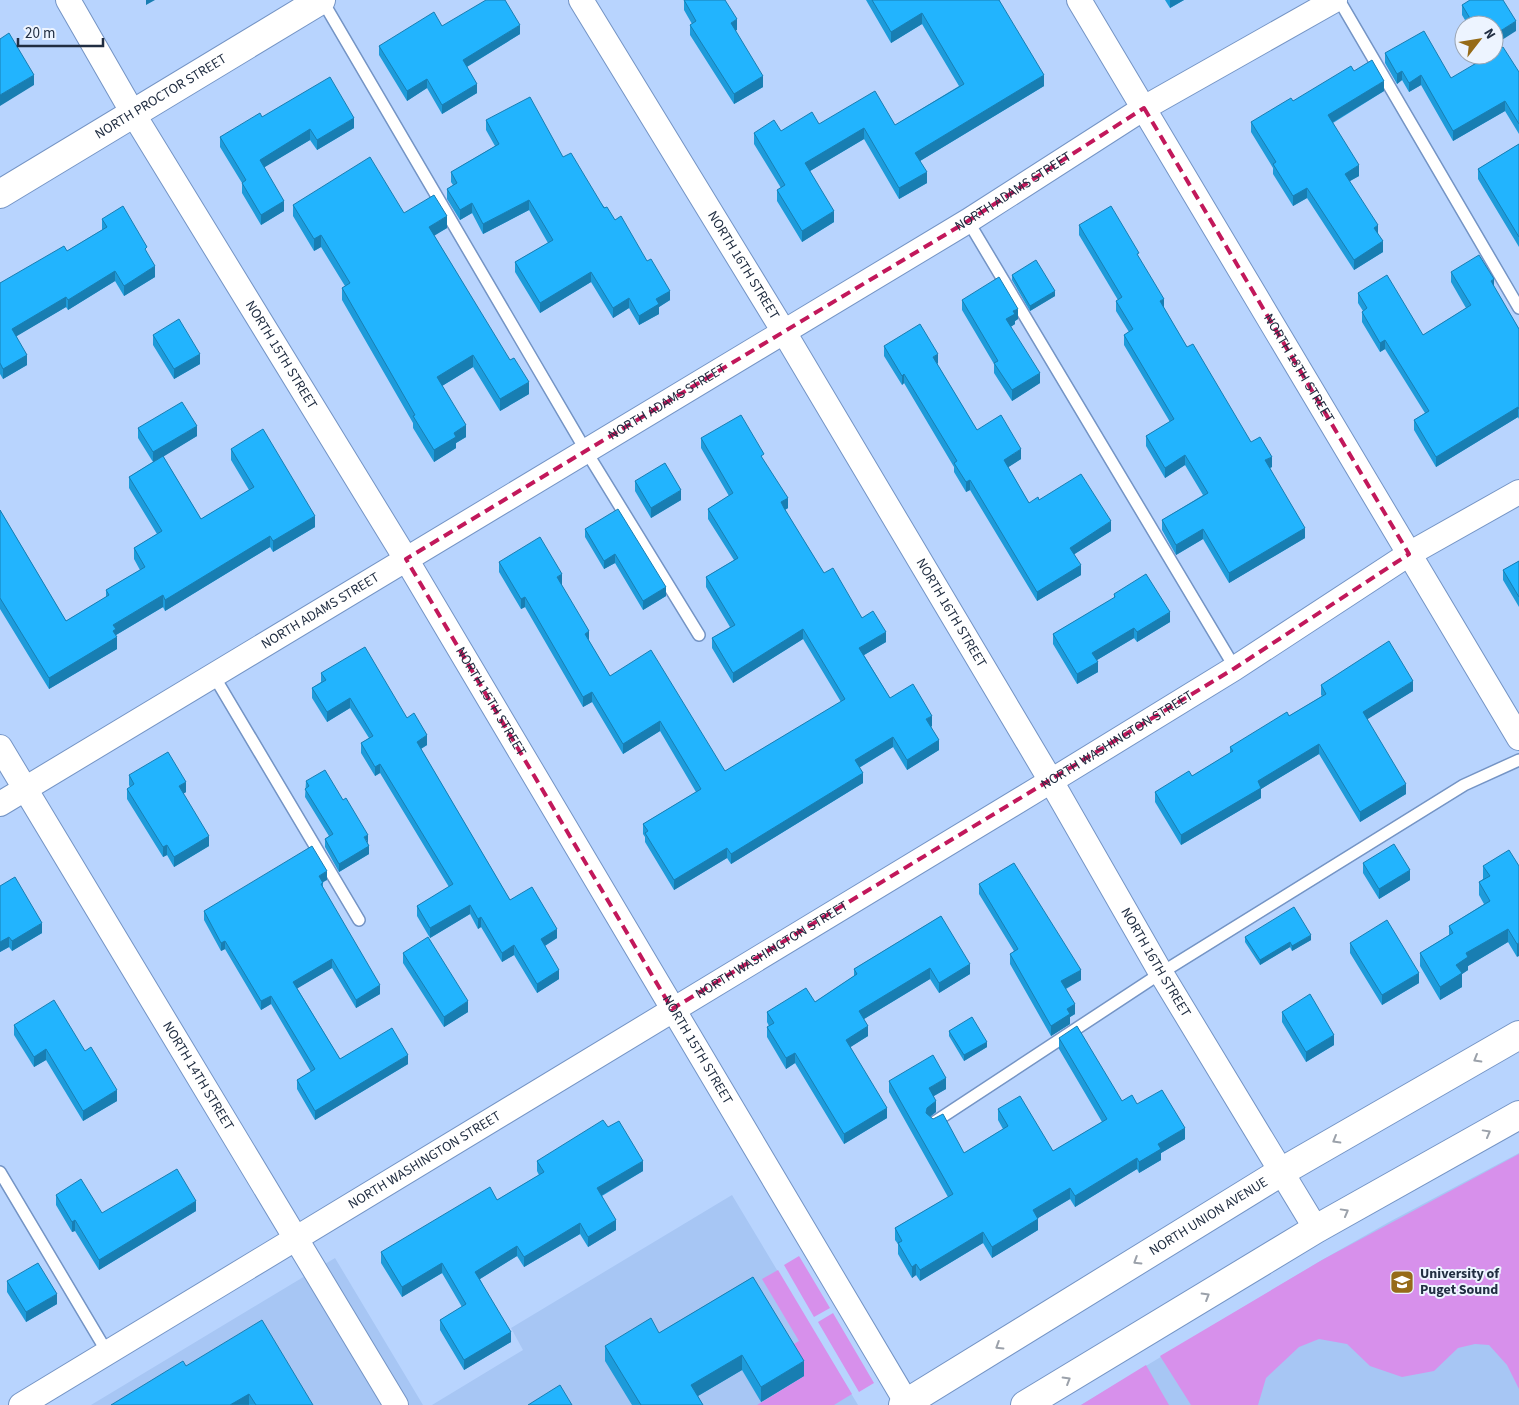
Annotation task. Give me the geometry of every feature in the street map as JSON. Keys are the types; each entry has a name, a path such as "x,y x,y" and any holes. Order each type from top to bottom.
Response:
{"street":[{"name":"NORTH 15TH STREET","path":"68,0 134,115 406,559 906,1404"},
{"name":"NORTH PROCTOR STREET","path":"0,194 322,0"},
{"name":"NORTH 16TH STREET","path":"582,0 784,332 1051,781 1161,973 1316,1229"},
{"name":"NORTH 18TH STREET","path":"1078,0 1519,738"},
{"name":"NORTH ADAMS STREET","path":"0,804 968,221 1144,108 1337,0"},
{"name":"NORTH WASHINGTON STREET","path":"20,1405 1051,781 1235,668 1409,554 1519,492"},
{"name":"NORTH 14TH STREET","path":"0,747 396,1405"},
{"name":"NORTH UNION AVENUE","path":"906,1404 1281,1172 1519,1035"},
{"path":"1025,1405 1316,1229 1519,1115"}],"lane":[{"path":"322,0 586,451 699,635"},
{"path":"1337,0 1519,308"},
{"path":"968,221 1235,668"},
{"path":"214,676 359,920"},
{"path":"933,1123 1161,973 1464,786 1519,760"},
{"path":"0,1172 107,1352"}],"highlighted area":[{"path":"1144,108 1409,554 1235,668 672,1009 406,559 968,221"}],"shaded area":[{"name":"University of Puget Sound","path":"1519,1153 1519,1405 1081,1405 1322,1260"},
{"name":"University of Puget Sound","path":"1519,1154 1519,1389 1507,1365 1489,1345 1475,1344 1458,1348 1434,1371 1402,1377 1370,1366 1347,1344 1319,1339 1299,1347 1266,1378 1258,1405 1191,1405 1160,1356 1322,1260"},
{"path":"732,1195 858,1405 432,1405 523,1350 511,1328"},
{"path":"799,1256 830,1308 814,1317 784,1265"},
{"path":"335,1258 423,1405 91,1405"},
{"path":"778,1270 852,1394 834,1405 757,1405 804,1376 787,1348 799,1341 762,1279"},
{"path":"833,1313 874,1383 859,1392 818,1322"},
{"path":"1146,1365 1169,1405 1081,1405"}],"building":[{"path":"486,0 505,0 520,25 463,60 477,84 442,105 427,79 407,91 379,46 434,12 442,26"},
{"path":"684,0 725,0 737,19 731,23 763,76 734,94 690,25 696,21"},
{"path":"872,0 999,0 1044,75 915,153 927,172 899,188 864,128 805,163 834,211 802,231 777,190 785,185 754,133 774,120 781,131 812,112 819,124 875,91 895,125 964,84 922,13 891,32"},
{"path":"1470,0 1503,0 1516,21 1504,29 1504,15 1468,15 1462,5"},
{"path":"1424,31 1451,78 1473,65 1504,65 1504,49 1519,72 1519,124 1505,101 1453,131 1421,75 1409,83 1402,71 1397,74 1385,53"},
{"path":"9,33 34,75 0,95 0,39"},
{"path":"1372,60 1384,81 1328,115 1359,165 1345,174 1378,225 1374,228 1383,241 1354,260 1307,188 1293,196 1273,164 1276,162 1251,122 1291,98 1293,101 1351,66 1354,71"},
{"path":"330,77 354,118 317,140 310,129 260,160 284,201 261,215 242,183 246,180 220,137 260,113 262,117"},
{"path":"530,97 563,157 571,153 604,208 607,207 615,220 621,216 647,261 651,259 670,291 656,299 659,304 639,316 629,298 613,308 591,272 540,303 515,262 553,240 529,200 483,224 472,203 460,210 447,189 457,183 451,172 499,144 486,120"},
{"path":"1519,144 1519,237 1478,169"},
{"path":"370,157 404,213 434,195 447,216 429,227 510,360 514,358 529,382 500,399 473,355 437,377 466,425 454,433 456,437 434,450 342,288 350,283 321,235 314,239 293,205"},
{"path":"123,206 147,247 145,249 155,266 124,286 115,271 68,300 66,297 12,329 27,355 3,369 0,363 0,283 64,246 67,251 107,227 102,219"},
{"path":"1111,206 1164,299 1160,301 1187,347 1193,344 1251,442 1260,437 1272,457 1265,460 1305,528 1229,573 1203,529 1176,545 1162,520 1208,493 1185,455 1165,468 1146,436 1174,419 1124,335 1133,329 1116,301 1122,297 1079,225"},
{"path":"1479,255 1494,279 1491,281 1519,329 1519,409 1518,407 1436,457 1414,420 1429,411 1385,340 1380,343 1362,312 1367,308 1358,293 1387,275 1423,335 1471,305 1451,272"},
{"path":"1036,260 1055,291 1030,306 1012,275"},
{"path":"999,277 1018,309 1013,311 1015,314 1006,319 1040,373 1012,390 994,363 998,361 962,300"},
{"path":"179,319 200,354 174,369 153,335"},
{"path":"920,324 938,354 933,357 977,430 1001,415 1021,449 1004,460 1029,503 1038,497 1039,500 1081,474 1111,521 1070,548 1081,565 1037,592 970,480 966,482 954,463 957,461 904,374 902,376 884,346"},
{"path":"182,402 197,426 153,452 138,428"},
{"path":"741,415 764,454 761,456 788,498 781,502 784,508 824,573 833,568 862,618 873,611 886,632 859,648 890,698 913,684 932,716 926,719 939,740 907,760 893,737 855,760 863,773 731,854 727,848 674,880 645,833 648,831 643,824 701,789 660,721 623,744 592,692 583,697 525,597 521,599 499,562 540,537 562,574 557,577 589,631 585,634 610,676 651,650 725,771 845,699 803,629 733,673 712,638 735,625 706,577 738,558 708,509 733,493 701,438"},
{"path":"263,429 315,516 273,541 270,536 165,600 163,595 113,625 116,629 113,631 117,637 49,678 0,598 0,510 66,621 109,595 106,590 145,567 134,548 162,531 129,477 163,456 201,519 254,487 231,449"},
{"path":"665,463 681,490 651,508 635,481"},
{"path":"618,509 666,587 643,601 615,554 604,561 585,529"},
{"path":"1519,561 1519,597 1503,570"},
{"path":"1146,574 1170,612 1137,632 1134,628 1092,653 1098,662 1077,674 1053,634 1115,597 1114,594"},
{"path":"1389,641 1413,681 1363,712 1406,784 1360,812 1319,744 1258,781 1261,788 1181,835 1155,792 1189,771 1192,776 1233,751 1230,747 1287,712 1289,716 1326,694 1321,685"},
{"path":"365,647 407,718 414,713 427,735 417,742 510,900 532,887 557,929 541,939 559,970 537,984 514,945 502,953 481,917 478,919 470,905 430,928 417,906 453,884 380,764 375,767 361,743 373,736 350,698 327,712 312,688 326,680 321,673"},
{"path":"168,752 186,782 179,786 209,836 174,857 167,845 163,847 127,789 134,784 129,775"},
{"path":"325,770 343,800 346,798 368,835 364,837 369,846 339,864 325,839 333,834 305,789 309,786 306,781"},
{"path":"1394,844 1410,870 1379,889 1363,863"},
{"path":"312,846 327,871 319,876 323,883 321,884 380,985 356,1000 332,959 293,982 340,1059 392,1028 408,1055 315,1111 297,1080 315,1069 271,996 261,1001 225,941 221,943 204,911"},
{"path":"1509,850 1519,866 1519,943 1517,944 1508,929 1466,953 1468,957 1456,965 1462,973 1440,987 1420,953 1453,933 1449,926 1490,901 1479,882 1490,876 1483,866"},
{"path":"1014,863 1081,970 1061,981 1075,1004 1067,1009 1070,1014 1051,1026 1010,954 1018,949 979,884"},
{"path":"15,877 42,923 12,941 9,937 0,942 0,886"},
{"path":"1294,907 1311,935 1292,946 1290,942 1260,960 1245,937"},
{"path":"941,916 970,964 939,983 930,968 859,1011 868,1026 846,1040 887,1108 844,1134 795,1053 786,1058 767,1027 774,1023 767,1012 806,988 815,1002 857,974 854,969"},
{"path":"1387,920 1419,973 1382,995 1350,943"},
{"path":"428,937 468,1001 444,1017 403,953"},
{"path":"1310,994 1334,1035 1306,1052 1282,1012"},
{"path":"54,1000 85,1051 91,1047 117,1090 83,1111 46,1049 34,1057 14,1025"},
{"path":"972,1017 987,1042 964,1055 949,1031"},
{"path":"1077,1026 1122,1101 1132,1095 1137,1104 1162,1090 1185,1128 1158,1144 1161,1149 1139,1162 1137,1158 1075,1196 1070,1188 1033,1210 1038,1219 992,1247 983,1232 920,1270 916,1264 912,1267 898,1243 902,1241 895,1228 953,1194 889,1081 933,1055 946,1078 929,1088 936,1101 927,1108 926,1113 933,1119 943,1114 964,1153 1008,1126 998,1109 1020,1096 1053,1151 1107,1119 1059,1038"},
{"path":"603,1120 608,1127 619,1121 643,1161 597,1188 616,1220 588,1237 580,1223 524,1257 517,1246 475,1272 511,1332 464,1360 440,1320 466,1304 442,1263 402,1287 381,1252 490,1187 497,1200 544,1172 537,1161"},
{"path":"177,1169 196,1201 99,1260 75,1220 72,1222 56,1195 81,1179 102,1213"},
{"path":"38,1263 57,1294 26,1312 7,1281"},
{"path":"753,1277 804,1361 761,1387 742,1355 691,1385 703,1405 641,1405 605,1346 651,1318 659,1333"},
{"path":"262,1320 313,1405 256,1405 249,1394 230,1405 111,1405 183,1361 186,1366"},
{"path":"560,1385 572,1405 528,1405"}],"place":[{"name":"University of Puget Sound","path":"1402,1282"}]}
